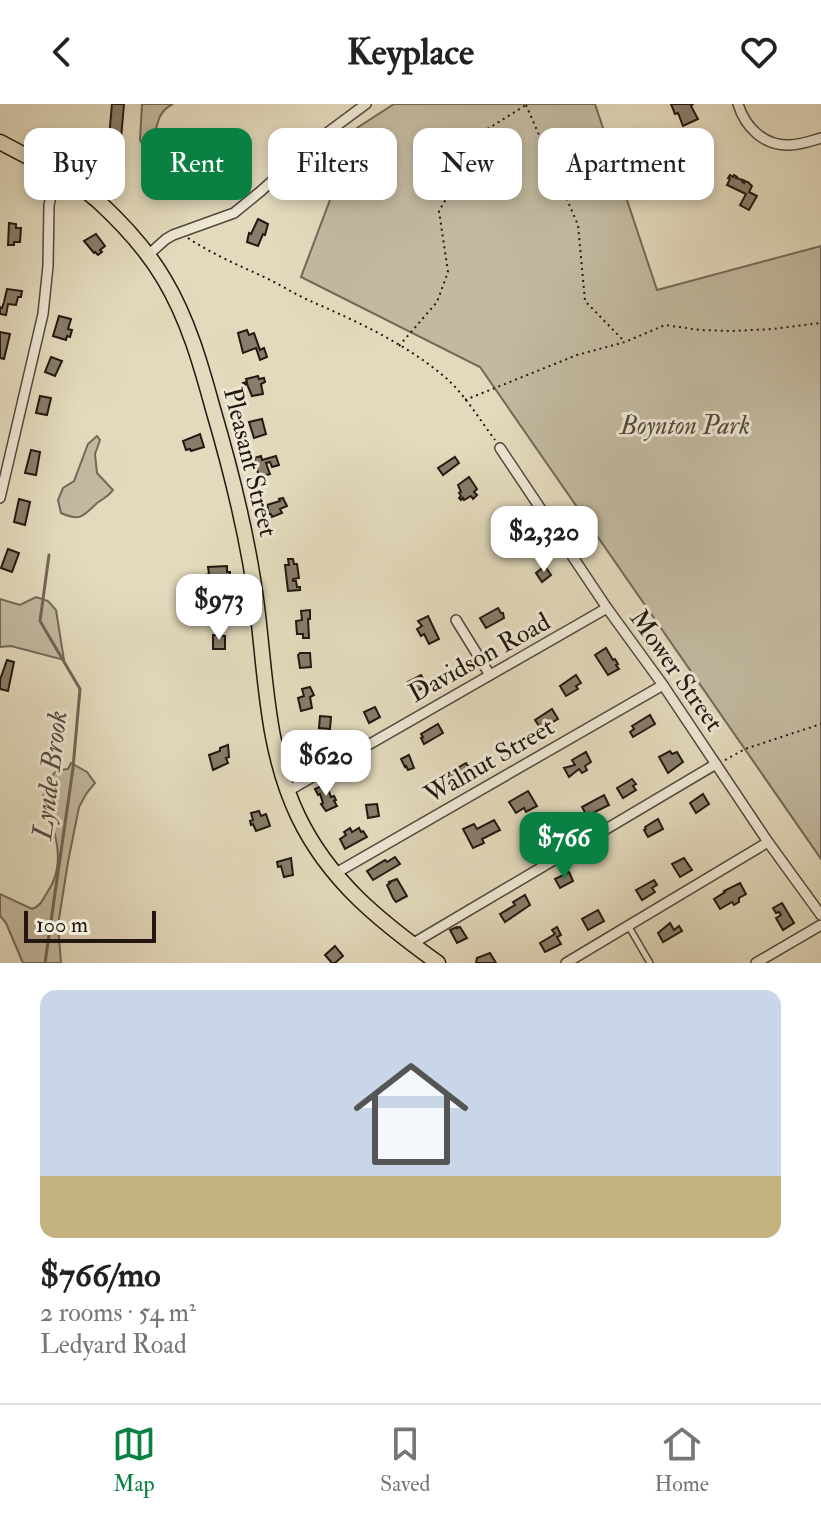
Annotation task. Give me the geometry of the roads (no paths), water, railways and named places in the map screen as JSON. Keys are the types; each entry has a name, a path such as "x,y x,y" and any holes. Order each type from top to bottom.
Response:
{"main road":[{"name":"Pleasant Street","path":"0,142 24,155"},
{"name":"Pleasant Street","path":"96,200 148,255 164,279 184,319 206,383 246,532 273,741 279,767 298,816 313,843 336,873 378,918 438,963"}],"street":[{"path":"148,255 166,239 234,213 316,141 366,104"},
{"path":"738,104 749,127 771,142 792,145 821,138"},
{"path":"0,498 43,314 50,200"},
{"name":"Mower Street","path":"500,448 607,608 821,915"},
{"name":"Davidson Road","path":"288,791 607,608"},
{"path":"456,620 490,675"},
{"name":"Walnut Street","path":"336,873 663,685"},
{"path":"412,944 716,764"},
{"path":"566,963 768,842"},
{"path":"756,963 821,925"}],"lane":[{"path":"629,926 650,963"}],"waterway":[{"name":"Lynde Brook","path":"45,963 73,768 80,689 40,621 49,555"}],"park label":[{"name":"Boynton Park","path":"685,425"}]}
